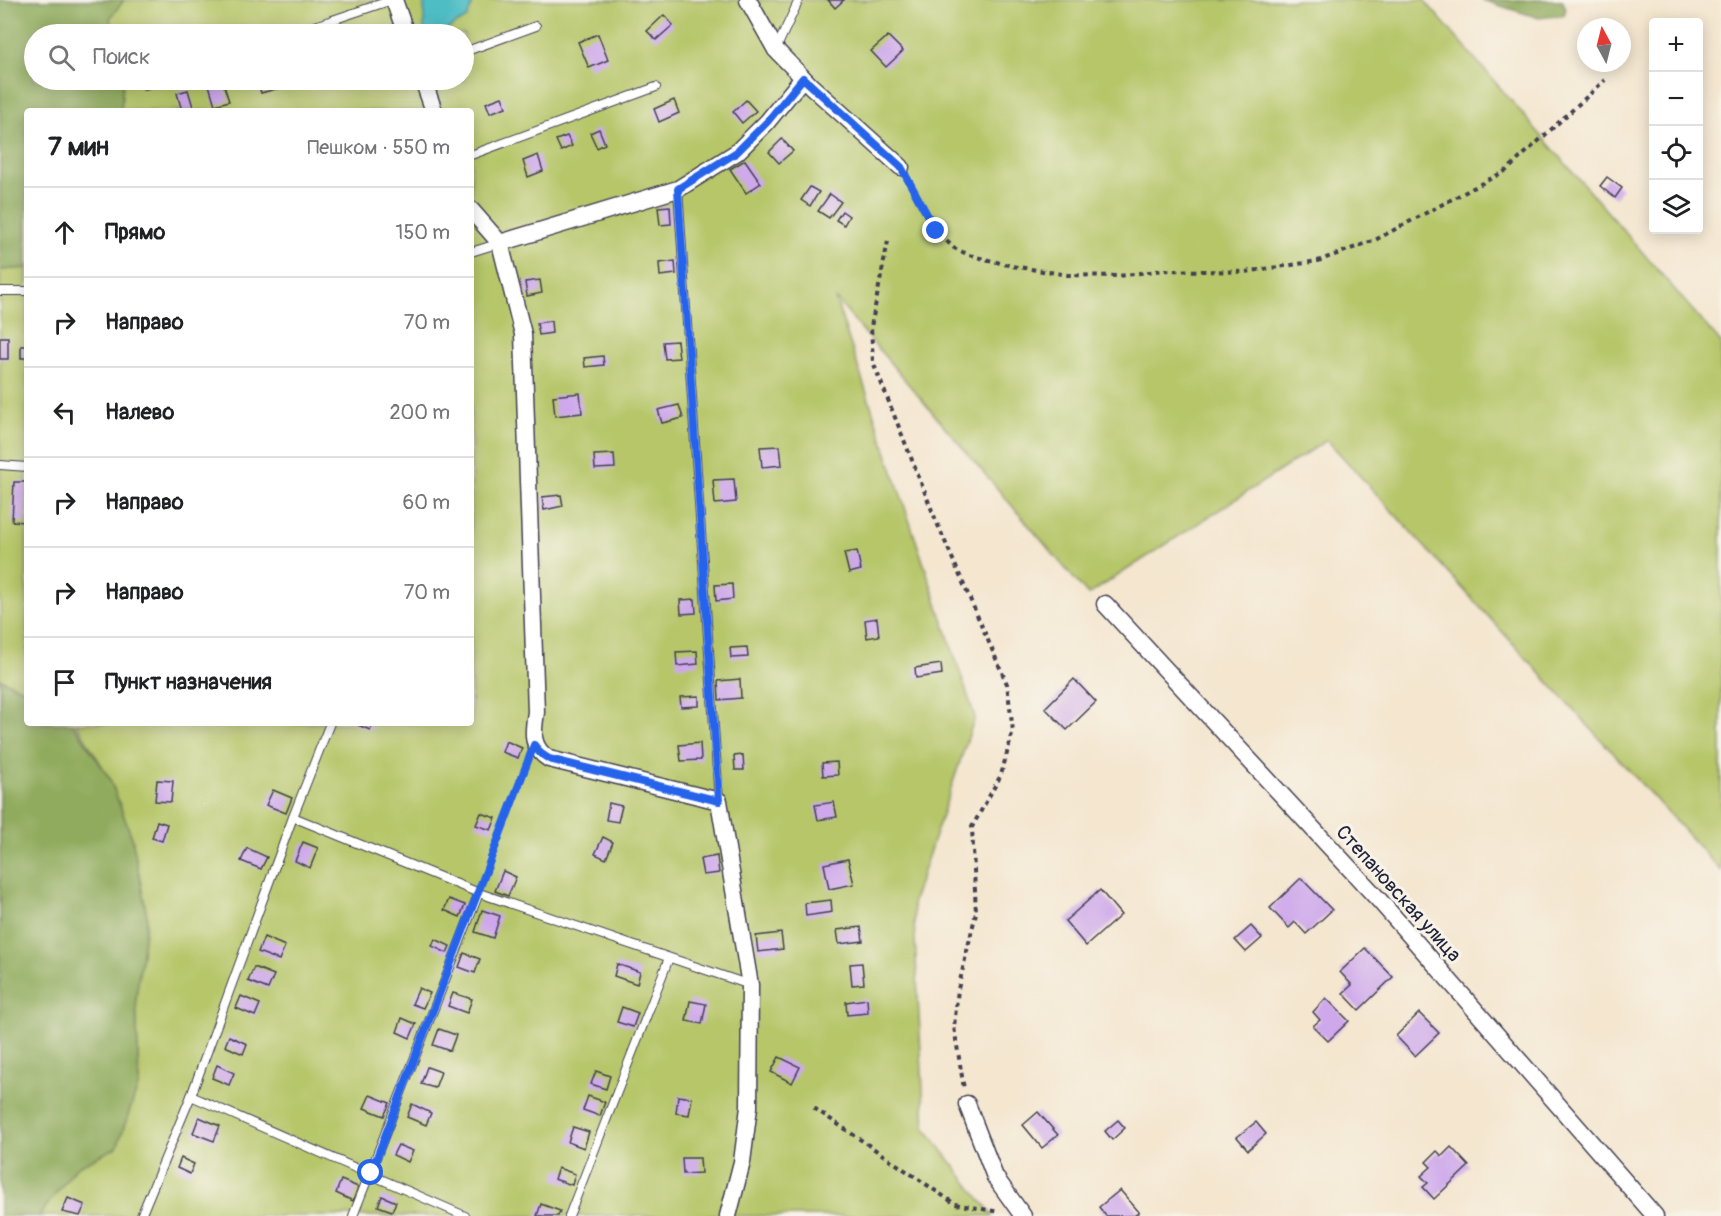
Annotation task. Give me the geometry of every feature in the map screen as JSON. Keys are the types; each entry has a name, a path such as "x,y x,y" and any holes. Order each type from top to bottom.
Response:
{"street":[{"path":"393,0 402,24"},
{"path":"748,0 776,50 803,78 901,167"},
{"path":"500,243 678,189 737,152 767,122 803,78"},
{"path":"427,90 433,108"},
{"path":"474,213 500,243 523,334 536,712 534,745 549,759 719,801 750,985 749,1107 742,1162 728,1216"},
{"name":"Степановская улица","path":"1105,604 1379,900 1655,1216"},
{"path":"967,1104 994,1177 1021,1214"}],"lane":[{"path":"321,24 393,0"},
{"path":"776,50 799,0"},
{"path":"474,48 536,26"},
{"path":"474,154 656,87"},
{"path":"678,189 719,801"},
{"path":"474,251 500,243"},
{"path":"0,291 24,291"},
{"path":"0,465 24,467"},
{"path":"141,1216 191,1096 329,726"},
{"path":"293,818 479,893 750,985"},
{"path":"353,1216 479,893"},
{"path":"569,1216 669,958"},
{"path":"191,1096 465,1216"}],"path":[{"path":"901,167 936,231 954,248 969,255 1012,266 1068,274 1118,276 1164,270 1245,272 1318,261 1376,240 1507,170 1605,80"},
{"path":"888,241 871,327 873,362 937,523 1007,684 1013,731 1001,775 972,827 976,913 958,989 954,1027 967,1104"},
{"path":"479,893 534,745"},
{"path":"814,1108 955,1204 1021,1214"}],"green space":[{"path":"0,0 124,0 110,18 111,24 24,24 24,90 122,90 121,108 24,108 24,268 0,270"},
{"path":"124,0 1424,0 1721,343 1721,871 1327,440 1088,595 835,298 975,717 913,901 925,1128 993,1216 39,1216 76,1167 117,1147 139,1083 136,997 147,916 132,838 110,779 78,726 474,726 474,108 121,108 122,90 474,90 474,24 111,24 110,18"},
{"path":"1482,0 1562,0 1566,8 1564,15 1539,18"},
{"path":"24,268 24,690 0,679 0,270"},
{"path":"0,679 24,690 24,726 75,726 110,779 132,838 147,916 136,997 139,1084 117,1147 76,1167 39,1216 0,1216"}],"water":[{"path":"424,0 474,0 467,18 456,24 424,24"}],"building":[{"path":"828,0 844,0 835,8"},
{"path":"664,15 673,25 656,40 647,31"},
{"path":"598,34 608,60 589,68 578,42"},
{"path":"888,36 903,51 886,67 871,51"},
{"path":"188,90 193,108 181,108 177,93"},
{"path":"210,90 225,90 229,101 215,105"},
{"path":"502,97 506,107 490,113 486,103"},
{"path":"674,100 679,113 659,122 654,109"},
{"path":"746,100 756,111 742,123 733,112"},
{"path":"599,129 605,144 597,148 590,133"},
{"path":"567,136 572,146 561,151 556,140"},
{"path":"782,139 793,151 779,163 769,152"},
{"path":"538,155 543,171 528,177 523,161"},
{"path":"745,160 761,183 746,193 730,169"},
{"path":"1607,177 1622,188 1615,198 1600,186"},
{"path":"810,187 819,192 810,206 801,200"},
{"path":"830,194 841,202 829,218 818,211"},
{"path":"670,206 671,224 660,225 658,207"},
{"path":"842,211 849,216 844,225 836,220"},
{"path":"675,261 676,274 660,276 659,263"},
{"path":"540,280 542,293 527,296 525,282"},
{"path":"551,321 552,333 539,335 537,323"},
{"path":"0,337 8,337 8,359 0,359"},
{"path":"677,341 679,358 665,359 663,342"},
{"path":"21,346 24,346 24,358 21,358"},
{"path":"603,356 604,365 585,367 584,358"},
{"path":"580,393 582,413 555,416 553,396"},
{"path":"679,405 683,418 662,423 658,410"},
{"path":"780,446 782,465 762,467 760,447"},
{"path":"614,454 615,468 595,469 594,455"},
{"path":"734,479 736,502 715,504 713,480"},
{"path":"14,482 24,482 24,522 12,521"},
{"path":"561,495 563,506 544,510 542,497"},
{"path":"857,551 861,570 849,573 844,553"},
{"path":"732,584 733,599 716,601 715,585"},
{"path":"695,599 696,613 681,614 680,600"},
{"path":"877,618 879,636 867,638 865,620"},
{"path":"747,647 748,657 731,658 730,648"},
{"path":"697,651 698,664 677,666 676,652"},
{"path":"941,664 942,674 916,678 915,668"},
{"path":"740,679 741,698 719,700 718,681"},
{"path":"1074,679 1096,702 1067,730 1045,708"},
{"path":"699,696 699,706 681,707 680,697"},
{"path":"360,726 372,726 370,730"},
{"path":"506,741 522,748 518,758 502,752"},
{"path":"700,743 701,760 681,761 679,745"},
{"path":"743,755 744,770 735,770 734,756"},
{"path":"837,762 838,775 823,776 822,763"},
{"path":"157,780 173,781 171,802 155,801"},
{"path":"273,790 292,798 286,813 266,805"},
{"path":"834,802 837,817 818,820 815,805"},
{"path":"609,803 622,806 618,822 606,820"},
{"path":"481,813 496,818 491,830 476,825"},
{"path":"157,821 167,824 162,841 152,838"},
{"path":"603,837 613,842 606,859 595,854"},
{"path":"303,842 318,848 310,868 295,861"},
{"path":"247,848 267,857 261,869 241,861"},
{"path":"717,856 719,873 703,875 700,859"},
{"path":"848,859 854,884 829,889 824,864"},
{"path":"503,871 516,877 508,896 495,891"},
{"path":"1301,878 1332,910 1306,934 1295,922 1289,928 1270,908"},
{"path":"1100,890 1121,915 1086,946 1065,921"},
{"path":"449,899 465,905 460,917 444,910"},
{"path":"831,900 832,912 806,916 805,903"},
{"path":"482,910 500,916 493,938 475,932"},
{"path":"1251,926 1262,938 1246,952 1235,940"},
{"path":"861,927 863,941 839,944 837,930"},
{"path":"781,933 783,949 758,952 756,936"},
{"path":"264,937 285,946 279,960 258,952"},
{"path":"435,939 450,946 447,953 432,946"},
{"path":"1365,948 1393,977 1359,1010 1343,993 1352,985 1340,972"},
{"path":"464,953 480,959 475,973 459,967"},
{"path":"862,963 864,984 852,985 850,964"},
{"path":"617,964 640,972 637,984 614,976"},
{"path":"254,967 274,975 268,989 248,981"},
{"path":"419,988 430,993 423,1008 412,1004"},
{"path":"453,993 472,999 467,1013 448,1006"},
{"path":"241,996 260,1004 255,1016 236,1008"},
{"path":"1326,998 1349,1021 1328,1041 1313,1026 1320,1020 1313,1012"},
{"path":"867,999 868,1013 847,1015 846,1002"},
{"path":"690,1001 706,1004 702,1024 686,1021"},
{"path":"622,1007 638,1013 633,1027 617,1022"},
{"path":"1419,1013 1439,1033 1415,1056 1396,1036"},
{"path":"402,1018 416,1024 410,1038 397,1032"},
{"path":"439,1029 456,1035 450,1051 433,1045"},
{"path":"229,1036 247,1044 243,1054 225,1046"},
{"path":"779,1057 800,1067 792,1083 771,1072"},
{"path":"217,1065 234,1073 229,1085 212,1078"},
{"path":"427,1067 441,1072 435,1088 421,1084"},
{"path":"596,1071 610,1076 606,1089 591,1084"},
{"path":"370,1095 390,1103 384,1116 364,1108"},
{"path":"588,1096 605,1102 600,1116 583,1110"},
{"path":"678,1096 692,1098 689,1115 676,1113"},
{"path":"412,1104 431,1113 426,1125 407,1117"},
{"path":"1038,1112 1058,1135 1042,1148 1023,1125"},
{"path":"199,1117 220,1126 214,1141 193,1133"},
{"path":"1118,1120 1125,1128 1112,1140 1105,1131"},
{"path":"1256,1122 1266,1134 1248,1150 1237,1137"},
{"path":"573,1127 589,1132 584,1148 568,1142"},
{"path":"398,1145 413,1151 408,1162 393,1155"},
{"path":"1451,1147 1469,1166 1434,1199 1423,1187 1428,1183 1421,1176 1431,1167 1426,1162 1437,1151 1442,1156"},
{"path":"181,1158 194,1164 190,1174 177,1168"},
{"path":"682,1158 700,1158 701,1173 683,1174"},
{"path":"558,1168 575,1174 572,1185 554,1179"},
{"path":"341,1180 358,1187 353,1201 336,1193"},
{"path":"1120,1190 1139,1212 1134,1216 1106,1216 1099,1207"},
{"path":"382,1196 396,1202 392,1211 378,1206"},
{"path":"68,1198 85,1205 80,1216 62,1212"},
{"path":"541,1204 560,1211 558,1216 537,1216"}],"route":[{"path":"371,1173 534,745 549,759 719,801 678,189 737,152 767,122 803,78 901,167 936,231"}]}
